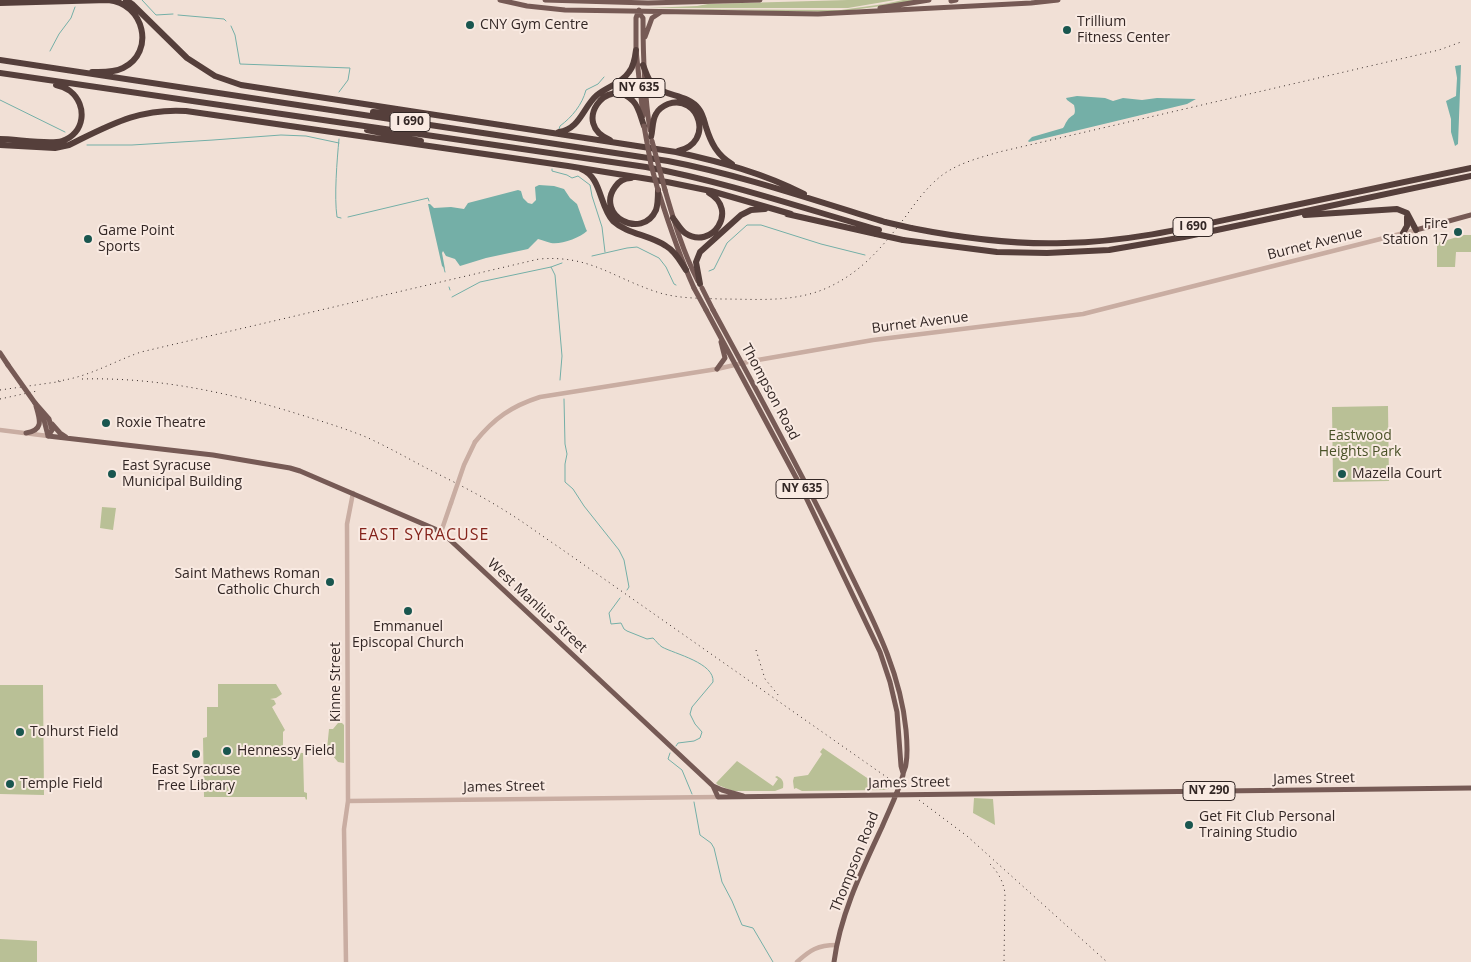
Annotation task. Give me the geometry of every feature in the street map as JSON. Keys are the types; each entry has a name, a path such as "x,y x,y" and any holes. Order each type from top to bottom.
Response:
{"highway":[{"path":"126,0 187,58 206,71 253,88 676,152 761,174 817,200"},
{"path":"0,4 12,2 113,1 128,7 141,25 142,37 138,52 132,61 126,66 111,72 73,72"},
{"path":"540,131 558,132 573,127 597,96 629,74 633,67 636,50"},
{"name":"I 690","path":"0,60 668,160 817,200 885,222 949,235 1006,242 1065,243 1108,241 1165,233 1471,168"},
{"path":"643,65 649,80 659,90 695,104 702,115 713,146 719,154 740,168"},
{"name":"I 690","path":"0,74 609,161 666,171 744,190 877,232 937,245 997,252 1075,252 1143,245 1471,176"},
{"path":"0,146 13,142 54,143 64,141 75,133 81,121 82,109 77,98 65,88 39,79"},
{"path":"623,144 603,137 595,129 592,117 594,109 600,100 615,94 628,96 637,106 644,126"},
{"path":"652,139 654,118 659,110 672,103 680,103 690,107 698,118 700,130 695,141 688,148 676,152"},
{"path":"0,137 13,142 55,148 62,147 123,120 151,112 176,110 640,177 691,186 791,214"},
{"path":"339,111 449,118"},
{"path":"287,115 394,135 465,152"},
{"path":"568,166 585,171 592,178 610,217 616,223 668,246 686,270"},
{"path":"640,177 626,178 616,185 613,190 610,202 617,218 628,224 648,220 655,212 662,190"},
{"path":"673,218 683,231 694,237 707,236 720,225 723,212 720,202 710,193 691,186"},
{"path":"699,286 696,262 700,252 741,215 751,210 760,208 877,232"},
{"path":"1267,220 1392,208 1400,209 1407,213 1416,230"},
{"path":"1403,233 1408,222 1407,213"}],"main road":[{"path":"500,0 550,9 638,7 760,0"},
{"path":"545,0 638,7 664,11 818,14 1058,0"},
{"path":"854,12 929,0"},
{"path":"952,1 956,0"},
{"name":"Thompson Road","path":"638,7 643,18 643,65 646,105 668,223 686,270 699,286 713,310 880,652 897,712 903,773 897,794 862,871 847,911 836,946 834,962"},
{"name":"Thompson Road","path":"638,7 636,50 644,126 651,165 699,286 706,310 716,330 739,364"},
{"path":"643,42 652,18 664,11"},
{"name":"Burnet Avenue","path":"1416,230 1471,215"},
{"path":"716,330 725,358 717,369"},
{"path":"0,353 35,403 60,434 68,438"},
{"path":"26,433 35,431 39,426 40,418 35,403"},
{"path":"35,403 44,420 48,436"},
{"path":"48,436 52,430 49,419"},
{"name":"NY 290","path":"48,436 68,438"},
{"name":"West Manlius Street","path":"68,438 213,455 290,468 353,493 441,532 713,786 743,796"},
{"name":"West Manlius Street","path":"713,786 718,797"},
{"name":"James Street","path":"718,797 1471,788"}],"street":[{"name":"Burnet Avenue","path":"441,532 464,465 475,442 492,423 507,411 540,397 717,369 873,340 1083,314 1416,230"},
{"path":"0,430 48,436"},
{"name":"Kinne Street","path":"346,962 344,829 348,801 347,524 353,493"},
{"name":"James Street","path":"348,801 718,797"},
{"path":"797,962 815,948 825,945 836,946"}],"green space":[{"path":"895,0 848,8 647,8 708,4"},
{"path":"903,0 925,0 838,12 648,9 841,10"},
{"path":"1464,235 1471,235 1471,252 1456,252 1455,267 1437,267 1437,243"},
{"name":"Eastwood Heights Park","path":"1388,406 1389,481 1333,482 1332,407"},
{"path":"102,507 116,508 113,530 100,528"},
{"path":"218,684 276,684 282,694 270,699 274,700 276,704 272,707 285,730 283,732 283,751 303,753 306,800 305,797 204,797 203,738 207,737 207,707 218,707"},
{"path":"0,685 43,685 44,795 0,794"},
{"path":"338,723 344,725 344,763 338,762 327,749 329,729 333,729"},
{"path":"823,748 873,782 892,788 884,790 802,791 794,789 794,777 808,775 822,754 820,752"},
{"path":"737,761 773,786 778,779 775,777 779,777 783,781 783,788 775,791 733,791 718,785 716,783"},
{"path":"974,798 993,799 995,825 973,813"},
{"path":"0,939 37,941 37,962 0,962"}],"water":[{"path":"1461,65 1458,144 1455,146 1446,101 1456,96 1457,78 1455,66"},
{"path":"1077,96 1105,98 1113,101 1123,98 1142,100 1157,98 1196,99 1187,104 1028,141 1032,137 1063,128 1075,112 1074,105 1066,98"},
{"path":"539,185 564,189 577,204 587,231 584,234 559,243 538,239 528,249 460,266 455,259 446,256 443,251 445,269 442,266 428,204 434,208 451,207 464,209 468,203 518,190 521,191 523,198 528,203 532,204 536,200 535,187"}],"waterway":[{"path":"142,0 156,15 173,14"},
{"path":"50,51 59,34 71,18 75,7"},
{"path":"178,15 224,19 226,21"},
{"path":"231,26 235,35 240,64 350,68 348,80 339,92"},
{"path":"559,129 576,110 586,90 598,84 604,77"},
{"path":"0,100 65,132"},
{"path":"87,145 132,145 281,135 306,136 339,143"},
{"path":"339,139 336,199 337,217 341,218"},
{"path":"552,169 552,171 572,178 578,176 590,185 602,227 605,252"},
{"path":"348,217 428,198 429,201"},
{"path":"709,271 714,269 727,243 747,225 761,225 821,244 865,255"},
{"path":"592,256 637,247 659,258 676,285"},
{"path":"551,267 562,263"},
{"path":"452,297 480,282 551,267 555,275 562,356 560,380"},
{"path":"444,268 445,272"},
{"path":"564,399 567,454 565,482 573,489 619,550 624,560 629,587 627,590"},
{"path":"620,598 609,613 611,624 621,623 627,631 647,639 653,638 662,647 701,664 712,675 713,682 692,707 690,714 702,732 700,738 694,741 678,743 676,746"},
{"path":"670,753 668,759 682,770 692,794"},
{"path":"694,802 700,835 711,843 714,848 722,882 742,925 753,928 773,962"}],"railway":[{"path":"58,381 90,373 141,352 539,259 572,260 586,263 662,294 679,297 776,299 803,296 841,281 863,265 889,237 931,185 948,171 969,161 999,152 1439,50 1461,42"},
{"path":"82,379 164,383 218,393 272,406 366,437 498,506 895,783"},
{"path":"0,390 64,381"},
{"path":"0,399 37,391"},
{"path":"756,650 765,679 779,696"},
{"path":"919,800 967,836 1107,962"},
{"path":"990,864 1000,877 1005,893 1004,962"}],"place":[{"name":"CNY Gym Centre","path":"470,25"},
{"name":"Trillium Fitness Center","path":"1067,30"},
{"name":"Fire Station 17","path":"1458,232"},
{"name":"Game Point Sports","path":"88,239"},
{"name":"Roxie Theatre","path":"106,423"},
{"name":"East Syracuse Municipal Building","path":"112,474"},
{"name":"Mazella Court","path":"1342,474"},
{"name":"Saint Mathews Roman Catholic Church","path":"330,582"},
{"name":"Emmanuel Episcopal Church","path":"408,611"},
{"name":"Tolhurst Field","path":"20,732"},
{"name":"Hennessy Field","path":"227,751"},
{"name":"East Syracuse Free Library","path":"196,754"},
{"name":"Temple Field","path":"10,784"},
{"name":"Get Fit Club Personal Training Studio","path":"1189,825"}],"district":[{"name":"EAST SYRACUSE","path":"424,535"}]}
